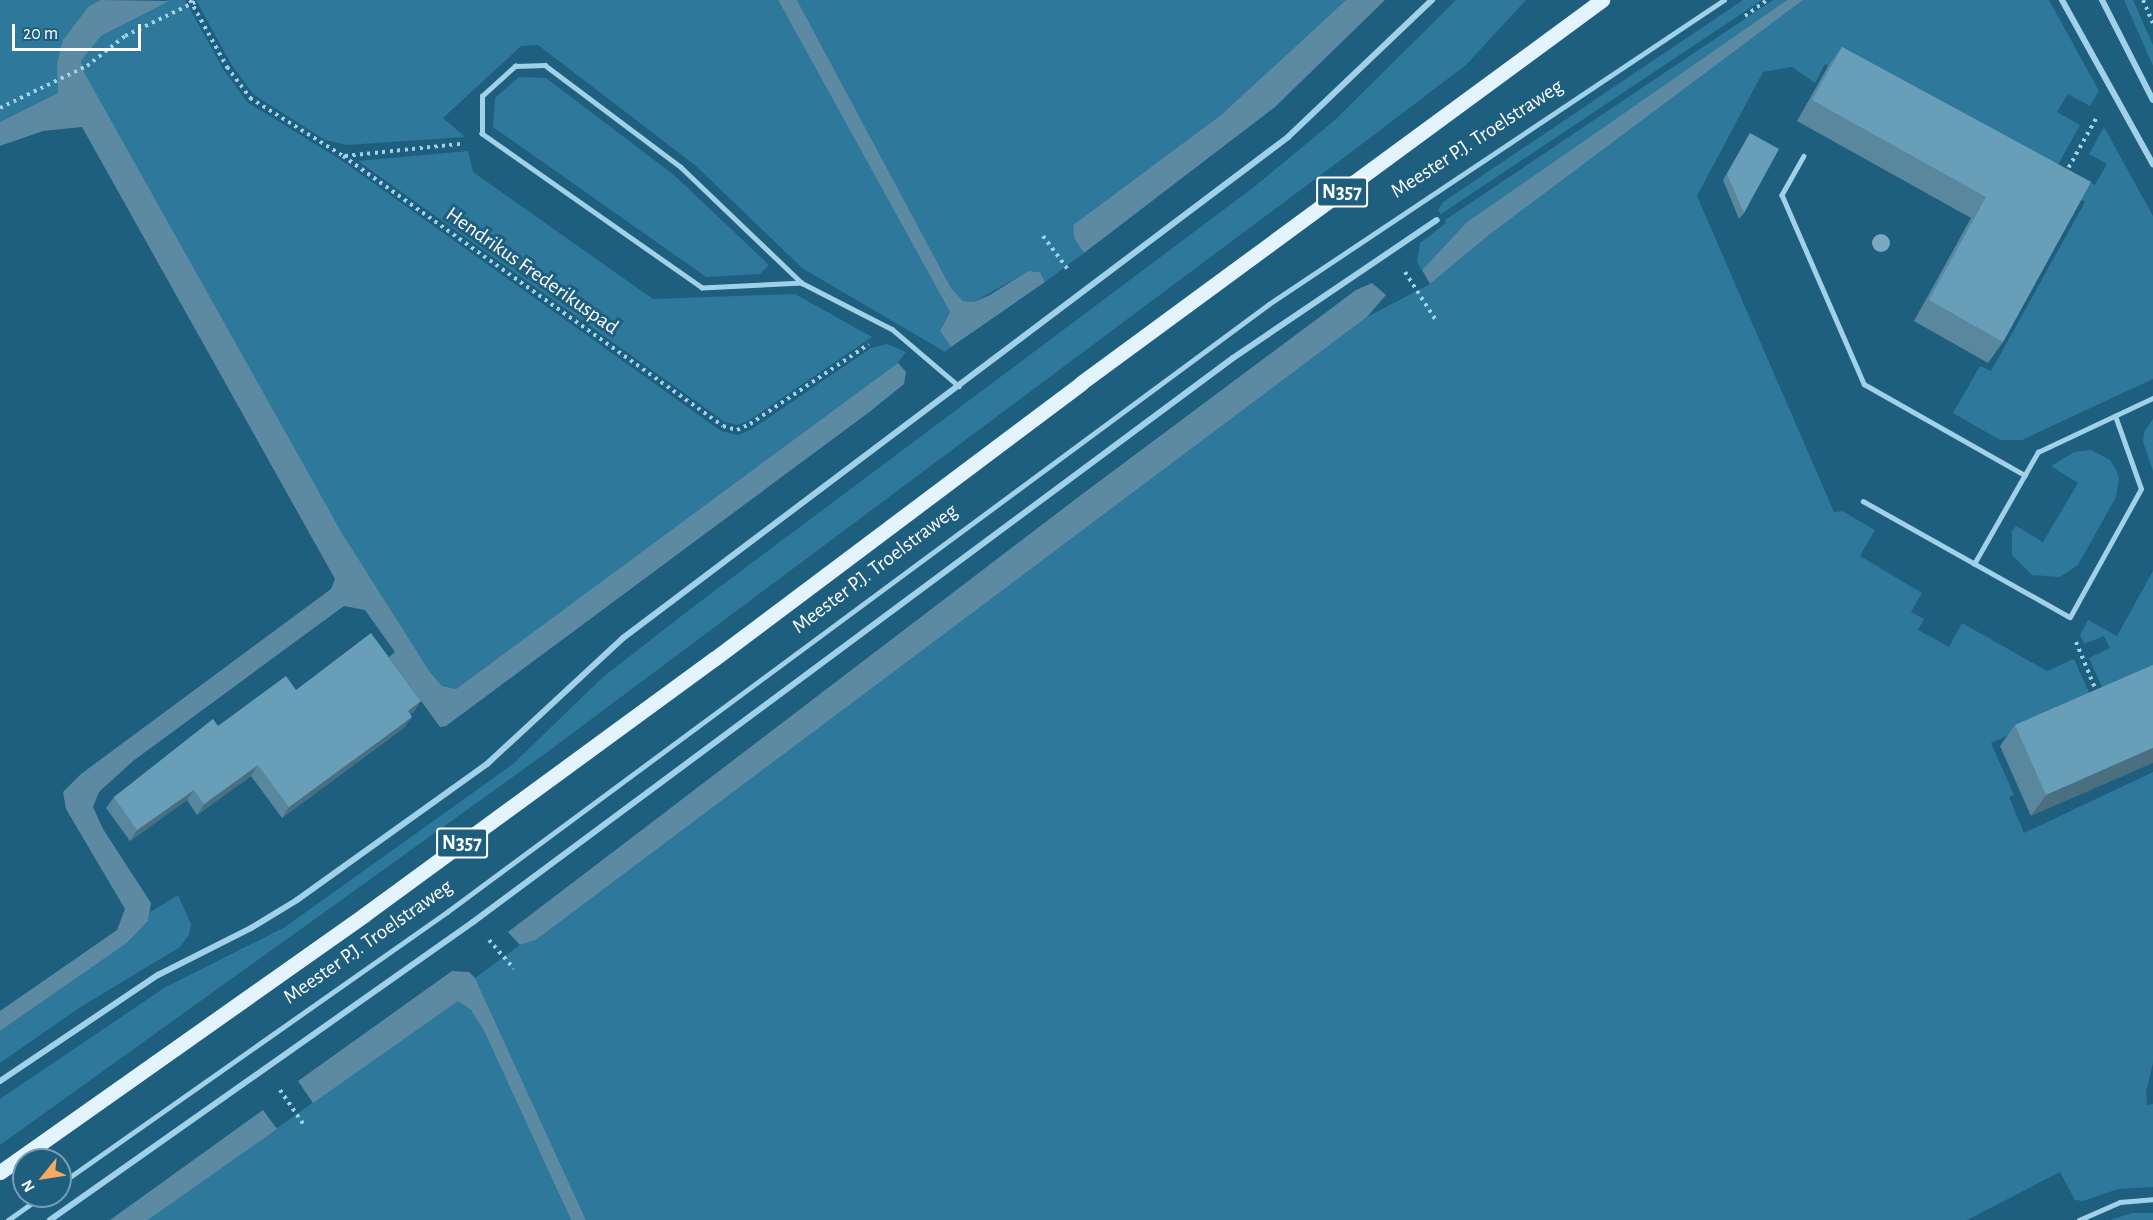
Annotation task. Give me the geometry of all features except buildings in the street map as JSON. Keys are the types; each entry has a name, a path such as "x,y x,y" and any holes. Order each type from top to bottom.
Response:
{"main road":[{"name":"Meester P.J. Troelstraweg","path":"0,1172 364,915 705,666 1081,383 1602,0"}],"street":[{"path":"0,1081 158,975 251,928 297,900 487,764 623,638 1288,137 1432,0"},
{"path":"2062,0 2153,164"},
{"path":"2102,0 2153,100"},
{"name":"Meester P.J. Troelstraweg","path":"50,1220 473,922 1123,437 1437,220"}],"lane":[{"name":"Meester P.J. Troelstraweg","path":"72,1176 447,912 1269,304 1724,0"},
{"path":"802,283 702,288 483,134 482,96 515,66 545,65 681,167 802,283 892,329 959,386"},
{"path":"1804,156 1782,195 1864,384 2025,475"},
{"path":"1974,564 2038,452 2153,398"},
{"path":"1863,501 2070,617 2141,489 2115,416"},
{"path":"2079,1220 2120,1202 2153,1199"},
{"path":"8,1220 25,1208"}],"path":[{"path":"0,108 87,66 125,36 199,0"},
{"path":"2143,0 2153,22"},
{"name":"Hendrikus Frederikuspad","path":"191,2 227,67 250,98 343,156 723,426 737,430 750,424 892,329"},
{"path":"2062,180 2101,109"},
{"path":"343,156 464,143 483,134"},
{"path":"1043,236 1083,291"},
{"path":"1391,252 1437,322"},
{"path":"2070,617 2073,635 2101,702"},
{"path":"473,922 514,969"},
{"path":"266,1069 304,1125"}],"shaded area":[{"path":"0,0 101,0 89,6 59,78 58,93 0,122"},
{"path":"101,0 169,1 101,36 81,61 84,72 342,533 430,672 442,686 456,689 898,363 906,372 904,384 868,413 446,726 440,727 389,657 395,652 365,610 344,606 133,761 99,792 93,807 103,829 151,903 148,921 127,943 0,1031 0,1011 117,930 125,909 66,809 63,792 81,774 331,589 335,579 82,127 43,131 0,146 0,122 58,93 57,64 63,40 89,6"},
{"path":"168,0 185,0 223,69 247,102 341,160 721,431 738,435 752,429 871,348 887,344 906,352 893,369 456,689 442,686 430,672 342,533 84,72 81,61 101,36"},
{"path":"196,0 778,0 950,312 940,331 951,347 945,352 802,268 696,166 538,45 521,46 443,118 465,137 347,145 325,140 253,94 231,64"},
{"path":"778,0 797,0 951,288 963,301 974,302 990,295 1028,271 1040,272 1045,282 951,347 940,331 950,312"},
{"path":"797,0 1346,0 1221,115 1073,225 1074,238 1084,253 1045,282 1040,272 1028,271 974,302 963,301 951,288"},
{"path":"1346,0 1385,0 1275,107 1084,253 1074,238 1073,225 1221,115"},
{"path":"1456,0 1526,0 1466,65 1350,153 542,756 0,1145 0,1099 164,988 285,927 513,764 603,677 693,607 1254,187 1336,119"},
{"path":"1743,0 1762,0 1441,214 1438,210 1443,202"},
{"path":"1773,0 1787,0 1467,222 1422,270 1417,262 1420,243 1446,223 1445,220"},
{"path":"1787,0 1803,0 1489,235 1430,284 1422,270 1467,222"},
{"path":"1803,0 2049,0 2099,91 2090,106 2068,94 2057,112 2080,125 2049,181 1825,64 1815,83 1792,67 1763,72 1697,196 1834,512 1842,511 1875,530 1860,556 1922,593 1911,612 1924,619 1918,630 1949,647 1962,623 2047,671 2074,659 2092,699 1991,743 2014,795 2009,797 2024,833 2153,772 2153,1063 2146,1092 2147,1105 2153,1104 2153,1187 2118,1189 2083,1201 2075,1200 2060,1172 1967,1220 586,1220 475,978 520,945 536,940 1367,317 1430,284 1489,235"},
{"path":"2124,0 2133,0 2153,45 2153,66"},
{"path":"519,77 546,78 674,175 769,265 760,274 706,277 493,127 495,98"},
{"path":"2104,127 2153,216 2153,379 2022,440 2000,440 1953,413 1980,366 1991,371 2085,202 2068,192 2077,175 2095,185 2107,164 2089,154"},
{"path":"468,151 473,172 653,299 795,294 872,337 748,421 737,425 725,422 358,161"},
{"path":"1372,283 1386,295 1367,317 536,940 520,945 508,932 1081,495 1356,290"},
{"path":"2153,419 2153,471 2143,442 2144,432"},
{"path":"2091,450 2110,460 2116,469 2119,478 2116,497 2078,565 2060,577 2032,575 2012,555 2012,531 2016,526 2043,542 2078,483 2051,466 2074,452"},
{"path":"2153,571 2153,672 2105,694 2089,658 2110,648 2104,636 2084,644 2080,635 2088,620 2117,636"},
{"path":"178,895 191,924 189,935 180,947 79,1008 0,1063 0,1031 127,943 148,921 150,912"},
{"path":"452,971 469,972 475,978 586,1220 571,1220 484,1031 471,1010 458,1001 313,1103 298,1081"},
{"path":"457,1000 471,1010 484,1031 571,1220 148,1220"},
{"path":"263,1110 277,1129 148,1220 110,1220"},
{"path":"2132,1213 2153,1213 2153,1220 2110,1220"}]}
